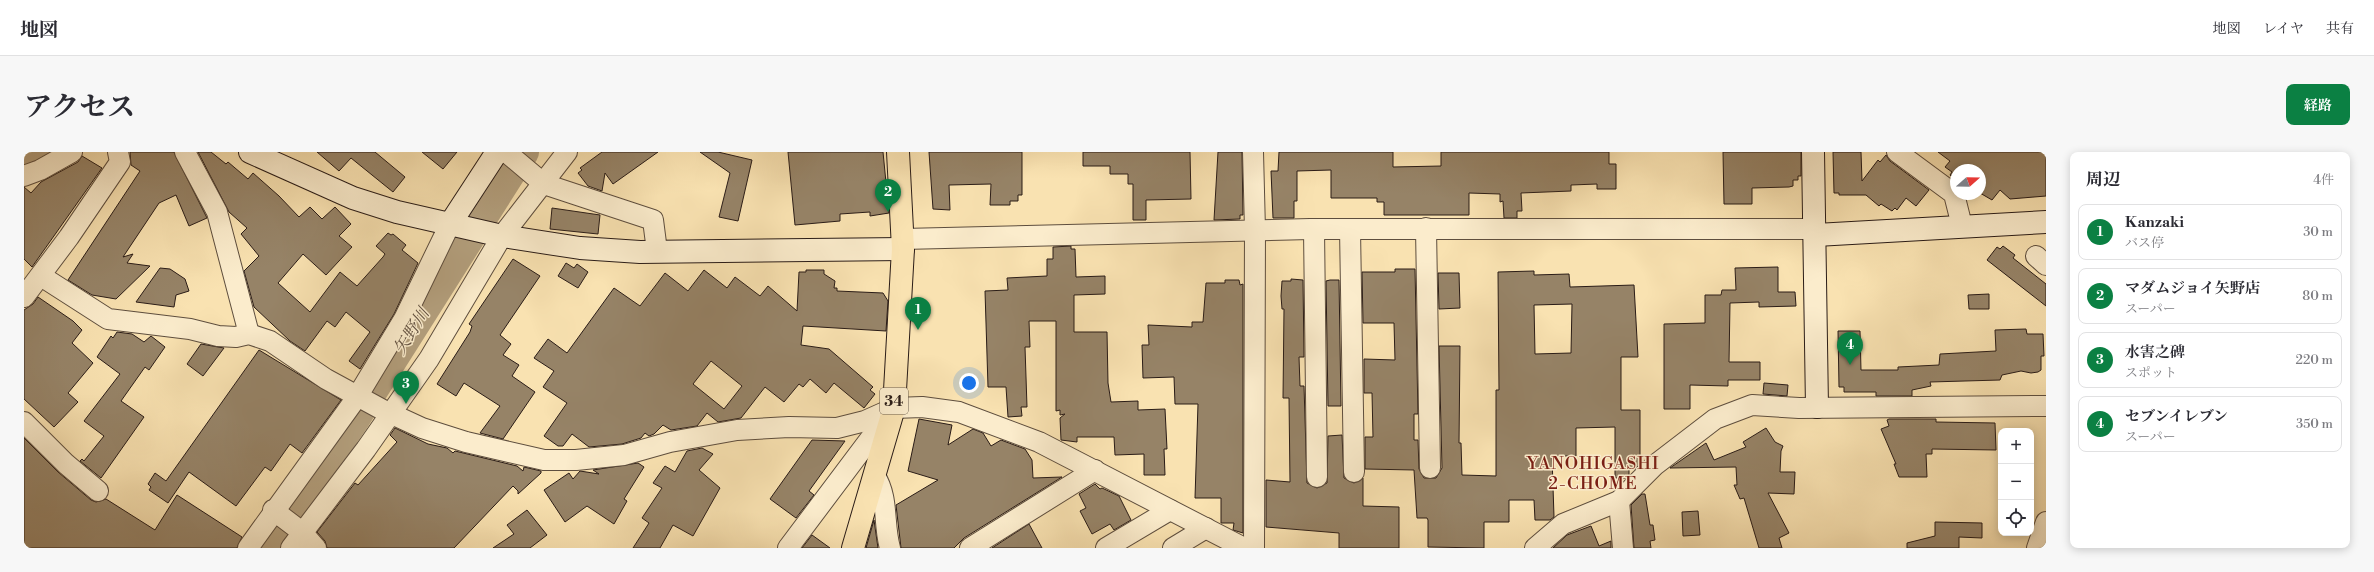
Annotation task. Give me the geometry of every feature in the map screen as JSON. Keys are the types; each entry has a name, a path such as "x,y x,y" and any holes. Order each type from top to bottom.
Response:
{"main road":[{"name":"34","path":"853,548 894,408 903,244 898,152"}],"street":[{"path":"24,176 40,170 72,152"},
{"path":"24,297 41,276 120,162 118,152"},
{"path":"185,152 217,212 249,334"},
{"path":"250,152 353,198 426,220 498,236 580,248 656,252 1255,230 1426,228 1815,232 2046,222"},
{"path":"248,548 360,398 454,225 497,152"},
{"path":"506,152 544,184 653,220 656,252"},
{"path":"290,548 298,529 366,449 386,412 429,359 498,236 544,184 567,152"},
{"path":"1253,152 1255,230 1254,548"},
{"path":"1813,152 1817,408"},
{"path":"1897,152 1954,194 1962,226"},
{"path":"1426,228 1430,468"},
{"path":"1314,229 1317,477"},
{"path":"1350,229 1354,472"},
{"path":"41,276 108,319 190,330 218,336 236,337 249,334 270,341 299,362 360,398 386,412 422,428 466,442 544,460 576,460 624,455 670,442 730,431 789,427 837,428 865,421 894,408 922,407 959,412 1039,442 1244,548"},
{"path":"1535,548 1563,524 1619,500 1655,465 1715,419 1727,413 1752,405 1817,408 2046,406"},
{"path":"788,548 894,408"},
{"path":"24,422 66,464 98,491"},
{"path":"970,548 1095,470"},
{"path":"875,476 880,484 884,499 890,548"},
{"path":"1619,500 1623,548"},
{"path":"1106,548 1170,510"},
{"path":"275,512 298,529 316,548"},
{"path":"2037,548 2046,522"},
{"path":"1173,548 1206,528"}],"building":[{"path":"130,152 174,152 207,218 189,226 176,195 159,203 123,257 133,254 127,263 150,266 116,299 92,295 68,280 140,171 131,165"},
{"path":"198,152 211,152 226,164 228,162 248,179 253,173 279,196 299,217 310,207 322,219 335,207 351,224 339,236 352,247 326,275 303,254 278,283 310,312 340,272 357,286 385,254 376,246 388,233 391,235 393,234 406,245 402,250 418,263 394,314 360,369 349,361 370,332 346,312 335,327 327,321 305,351 290,341 254,307 244,271 259,256 241,234 247,228 229,212"},
{"path":"317,152 375,152 405,177 393,192 351,158 339,171"},
{"path":"422,152 457,152 443,169"},
{"path":"602,152 658,152 613,184 605,173 602,191 588,186 578,173 582,170 580,168"},
{"path":"700,152 718,152 752,160 738,221 719,217 730,173"},
{"path":"788,152 883,152 889,213 870,216 870,212 840,214 840,221 795,225"},
{"path":"929,152 1022,152 1022,195 1018,195 1018,201 1010,201 1010,205 990,205 991,184 949,185 950,210 933,209"},
{"path":"1083,152 1190,152 1191,199 1146,200 1146,220 1133,220 1133,184 1128,184 1128,174 1110,174 1110,166 1083,166"},
{"path":"1218,152 1242,152 1243,215 1240,215 1240,219 1214,220"},
{"path":"1279,152 1393,152 1393,167 1441,166 1441,152 1609,152 1609,164 1616,164 1616,189 1597,189 1597,184 1571,185 1571,191 1521,193 1522,211 1517,211 1517,218 1504,218 1503,201 1500,202 1500,194 1469,193 1469,215 1384,215 1384,202 1377,202 1377,198 1331,198 1331,170 1297,171 1297,201 1294,201 1294,218 1273,218 1271,171 1278,171"},
{"path":"1723,152 1801,152 1801,176 1798,176 1798,180 1793,180 1793,186 1789,187 1752,188 1752,204 1724,204"},
{"path":"1833,152 1861,152 1862,181 1878,160 1880,162 1886,155 1890,161 1929,190 1916,206 1906,198 1897,210 1895,208 1892,211 1881,204 1879,206 1866,195 1839,195 1839,193 1834,193"},
{"path":"1938,152 2046,152 2046,196 2010,199 2000,190 1992,200 1986,196 1986,164 1950,164 1950,171 1945,167 1950,161"},
{"path":"82,156 102,168 32,267 24,259 24,187 31,193 41,182 78,162"},
{"path":"552,208 600,215 598,234 550,229"},
{"path":"1071,246 1071,249 1075,249 1076,277 1105,276 1105,294 1074,295 1074,332 1107,332 1108,383 1111,402 1138,401 1138,410 1165,409 1167,449 1164,449 1165,475 1144,475 1144,454 1115,455 1114,437 1077,437 1077,442 1061,440 1060,418 1065,414 1060,415 1060,410 1056,411 1056,321 1029,321 1030,347 1025,347 1027,407 1021,407 1022,416 1008,417 1006,387 988,387 985,291 1008,290 1007,278 1047,276 1047,259 1053,259 1053,247"},
{"path":"2003,246 2015,255 2013,258 2046,284 2046,306 1987,260 1997,247 2000,249"},
{"path":"513,259 540,276 500,335 511,344 503,355 519,365 512,376 535,392 503,439 480,433 500,406 464,383 456,396 437,384 470,332 472,326 469,324"},
{"path":"566,263 574,268 577,264 588,272 578,288 558,276"},
{"path":"1778,267 1778,292 1795,292 1796,306 1759,307 1759,302 1730,303 1729,362 1760,362 1760,380 1728,380 1728,386 1690,385 1690,409 1664,409 1664,324 1705,323 1705,295 1721,295 1722,290 1736,290 1735,268"},
{"path":"160,268 170,269 185,279 189,291 176,295 174,307 136,302"},
{"path":"1395,269 1415,269 1418,414 1414,414 1414,440 1418,440 1419,469 1424,478 1436,478 1442,468 1439,346 1460,346 1459,443 1461,443 1462,475 1496,476 1496,390 1499,390 1498,272 1534,271 1534,275 1569,274 1570,287 1634,285 1638,357 1621,357 1621,410 1640,410 1640,464 1635,469 1629,469 1629,475 1626,478 1615,478 1615,427 1576,428 1576,456 1552,456 1554,517 1550,520 1535,520 1534,500 1509,500 1509,522 1484,522 1484,548 1428,547 1428,520 1427,518 1417,518 1414,470 1365,469 1365,437 1373,437 1372,393 1364,393 1364,359 1395,360 1394,323 1363,323 1362,272 1395,272","holes":["1572,304 1571,353 1535,354 1534,305"]},
{"path":"704,270 727,288 735,277 760,296 768,286 797,311 799,272 806,272 806,270 824,270 824,274 835,281 834,288 837,288 837,291 883,293 888,301 886,331 803,326 801,345 829,349 873,387 870,390 875,394 864,408 834,383 826,393 810,379 803,387 799,384 784,402 765,387 741,418 718,422 707,413 697,426 671,430 663,425 654,434 649,436 645,433 641,438 622,444 589,447 572,434 563,446 558,446 544,436 567,403 543,387 554,371 534,358 548,339 567,353 614,288 640,306 665,273 688,291","holes":["711,361 742,386 724,409 693,384"]},
{"path":"1438,273 1459,273 1460,308 1439,309"},
{"path":"1291,279 1303,280 1304,357 1299,357 1300,386 1304,386 1307,483 1317,488 1327,483 1328,436 1342,435 1344,478 1354,483 1363,478 1363,506 1399,507 1399,548 1339,548 1339,533 1266,527 1266,480 1290,482 1289,398 1283,398 1284,309 1282,309 1281,296 1282,281 1291,281"},
{"path":"1225,280 1239,280 1240,285 1243,284 1243,533 1233,530 1234,523 1221,523 1221,498 1195,498 1198,404 1175,404 1174,377 1143,378 1142,345 1149,345 1148,325 1192,327 1192,322 1203,322 1206,283 1225,283"},
{"path":"1339,280 1341,406 1328,406 1326,281"},
{"path":"1989,294 1989,309 1969,309 1968,295"},
{"path":"38,297 73,321 82,330 72,343 93,363 68,393 78,402 54,427 24,399 24,310 33,304"},
{"path":"2026,329 2027,334 2043,334 2044,356 2041,356 2041,370 2038,372 2031,373 2021,371 2002,375 2000,380 1930,382 1931,386 1912,390 1912,396 1876,396 1876,392 1844,392 1844,387 1839,387 1838,331 1860,331 1861,370 1898,370 1898,367 1939,365 1940,354 1996,351 1995,330"},
{"path":"117,332 132,334 144,342 151,336 165,347 149,370 145,367 121,401 144,417 101,478 80,461 82,459 84,461 104,436 84,421 120,374 97,357 111,336 113,338"},
{"path":"201,344 224,348 203,376 187,364"},
{"path":"259,350 341,400 302,453 290,444 271,471 265,467 236,506 189,472 168,503 149,490 151,487 148,484 155,473 166,481"},
{"path":"1764,383 1788,385 1787,396 1763,394"},
{"path":"919,419 952,425 948,445 973,429 983,433 991,446 1001,440 1025,449 1032,460 1033,478 1062,477 964,538 954,548 901,548 896,505 938,480 908,471"},
{"path":"1889,419 1936,419 1936,422 1995,423 1996,450 1932,449 1932,454 1926,454 1927,477 1899,477 1894,464 1896,464 1881,429 1889,426 1887,420"},
{"path":"395,428 428,444 447,448 453,453 455,451 517,466 523,471 524,467 541,471 541,473 518,494 518,491 513,486 454,548 327,548 325,541 317,532 355,483 358,485 397,442 390,435"},
{"path":"1766,428 1775,442 1783,446 1781,451 1780,472 1795,472 1794,494 1768,493 1789,533 1779,538 1782,548 1759,548 1744,498 1740,499 1734,485 1737,485 1736,467 1670,468 1706,443 1714,460 1746,447 1743,442"},
{"path":"24,438 58,472 91,500 96,502 106,499 155,530 177,495 242,537 237,548 24,548"},
{"path":"812,440 845,441 809,491 814,495 796,518 770,499"},
{"path":"702,448 713,454 699,470 720,488 693,536 673,525 660,548 633,548 649,523 642,518 662,488 653,483 665,466 675,472 687,451"},
{"path":"638,463 644,467 624,499 627,501 614,524 587,506 565,522 544,490 569,473 573,479 580,471 599,474 593,470"},
{"path":"1095,484 1100,489 1102,488 1119,496 1131,520 1114,530 1110,524 1092,534 1080,511 1086,508 1079,494"},
{"path":"1642,494 1645,494 1650,525 1653,525 1655,540 1650,541 1651,548 1634,548 1631,505"},
{"path":"527,510 547,535 530,548 493,548 514,534 507,525"},
{"path":"1698,511 1700,535 1683,536 1682,512"},
{"path":"874,520 878,548 866,548"},
{"path":"1935,522 1982,523 1982,538 1959,537 1959,548 1907,548 1907,543 1935,536"},
{"path":"1029,524 1042,548 992,548"},
{"path":"1591,526 1599,546 1611,541 1611,548 1553,548 1567,535"},
{"path":"812,535 830,548 802,548"}],"waterway":[{"path":"24,167 50,152"},
{"name":"矢野川","path":"267,548 355,419 524,152"}],"place":[{"name":"マダムジョイ矢野店","path":"888,212"},
{"name":"Kanzaki","path":"918,330"},
{"name":"セブンイレブン","path":"1850,365"},
{"name":"水害之碑","path":"406,404"}],"district":[{"name":"YANOHIGASHI 2-CHOME","path":"1593,473"}]}
